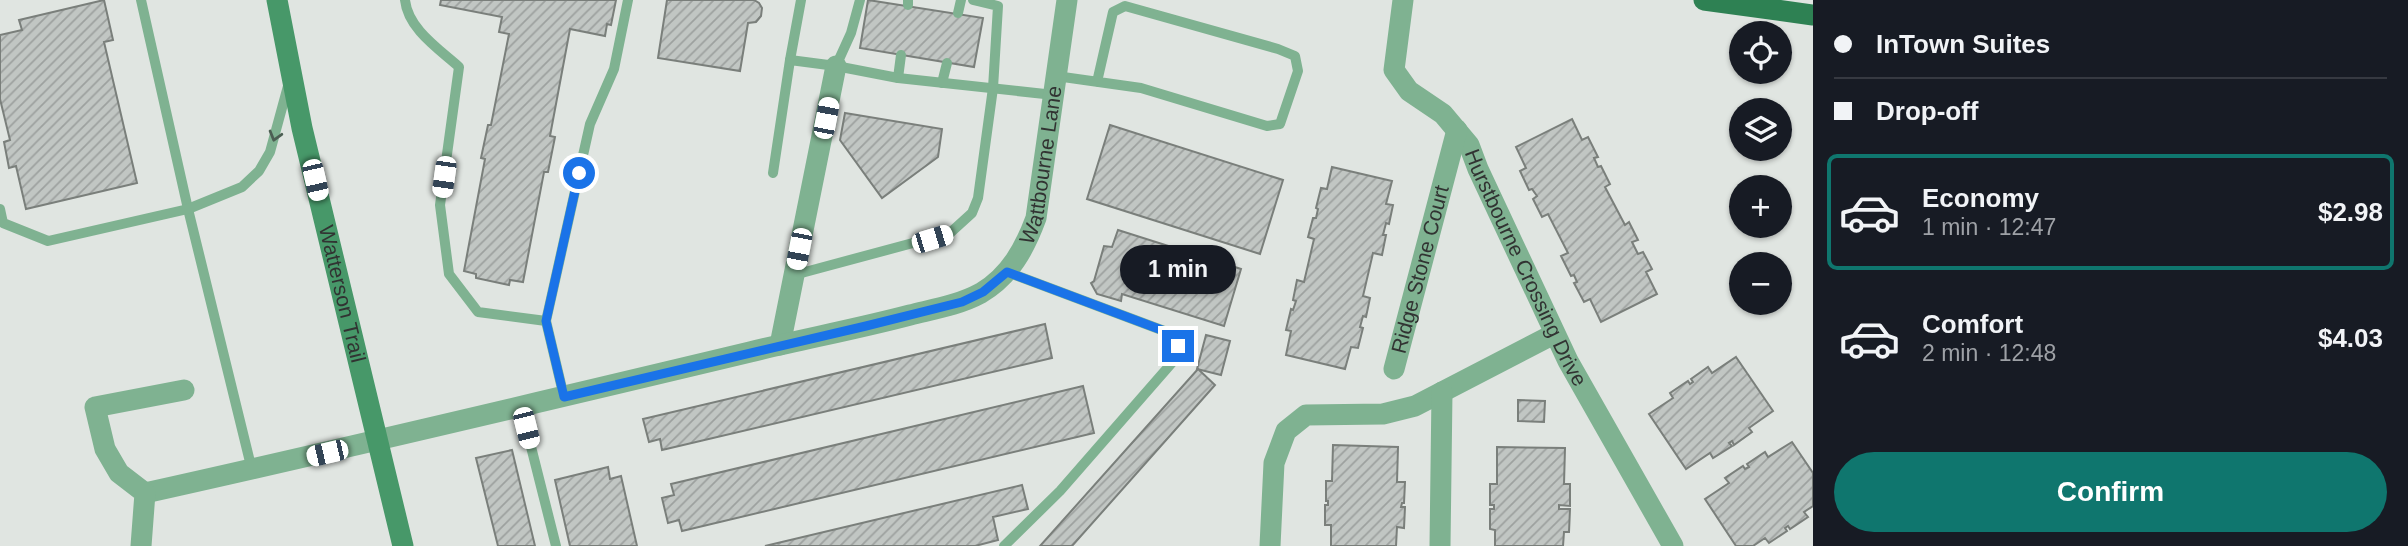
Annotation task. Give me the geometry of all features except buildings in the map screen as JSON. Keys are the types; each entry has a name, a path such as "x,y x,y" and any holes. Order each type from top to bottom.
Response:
{"main road":[{"name":"Watterson Trail","path":"277,0 302,128 403,546"},
{"path":"1704,0 1813,15"}],"street":[{"name":"Wattbourne Lane","path":"145,493 866,326 962,302 983,292 1007,272 1025,247 1037,218 1067,0"},
{"name":"Hurstbourne Crossing Drive","path":"1403,0 1394,70 1409,91 1443,114 1469,145 1554,334 1673,546"},
{"path":"780,345 836,66"},
{"name":"Ridge Stone Court","path":"1394,369 1457,130"},
{"path":"1269,546 1274,463 1286,431 1306,415 1383,414 1415,406 1554,334"},
{"path":"141,546 145,493 119,473 105,449 95,407 184,390"},
{"path":"1440,546 1442,392"}],"lane":[{"path":"141,0 188,209 252,470"},
{"path":"405,0 407,14 424,36 460,67 440,205 449,274 478,312 546,321"},
{"path":"564,397 546,321 590,124 614,69 628,0"},
{"path":"773,173 801,0"},
{"path":"836,66 851,33 860,0"},
{"path":"958,13 961,0"},
{"path":"794,275 950,233 972,212 978,198 993,88 998,6 973,0"},
{"path":"790,60 898,78 993,88 1097,82 1140,88 1247,122 1276,126 1284,116 1298,71 1295,56 1278,49 1125,6 1113,12 1097,82"},
{"path":"898,78 901,55"},
{"path":"942,83 947,63"},
{"path":"0,209 3,223 48,241 188,209 242,187 260,171 270,152 292,70"},
{"path":"1004,546 1059,491 1177,358 1178,346 1167,332 1007,272"},
{"path":"521,407 556,546"}],"route":[{"path":"579,173 546,321 564,397 962,302 983,292 1007,272 1167,332 1178,346"}]}
